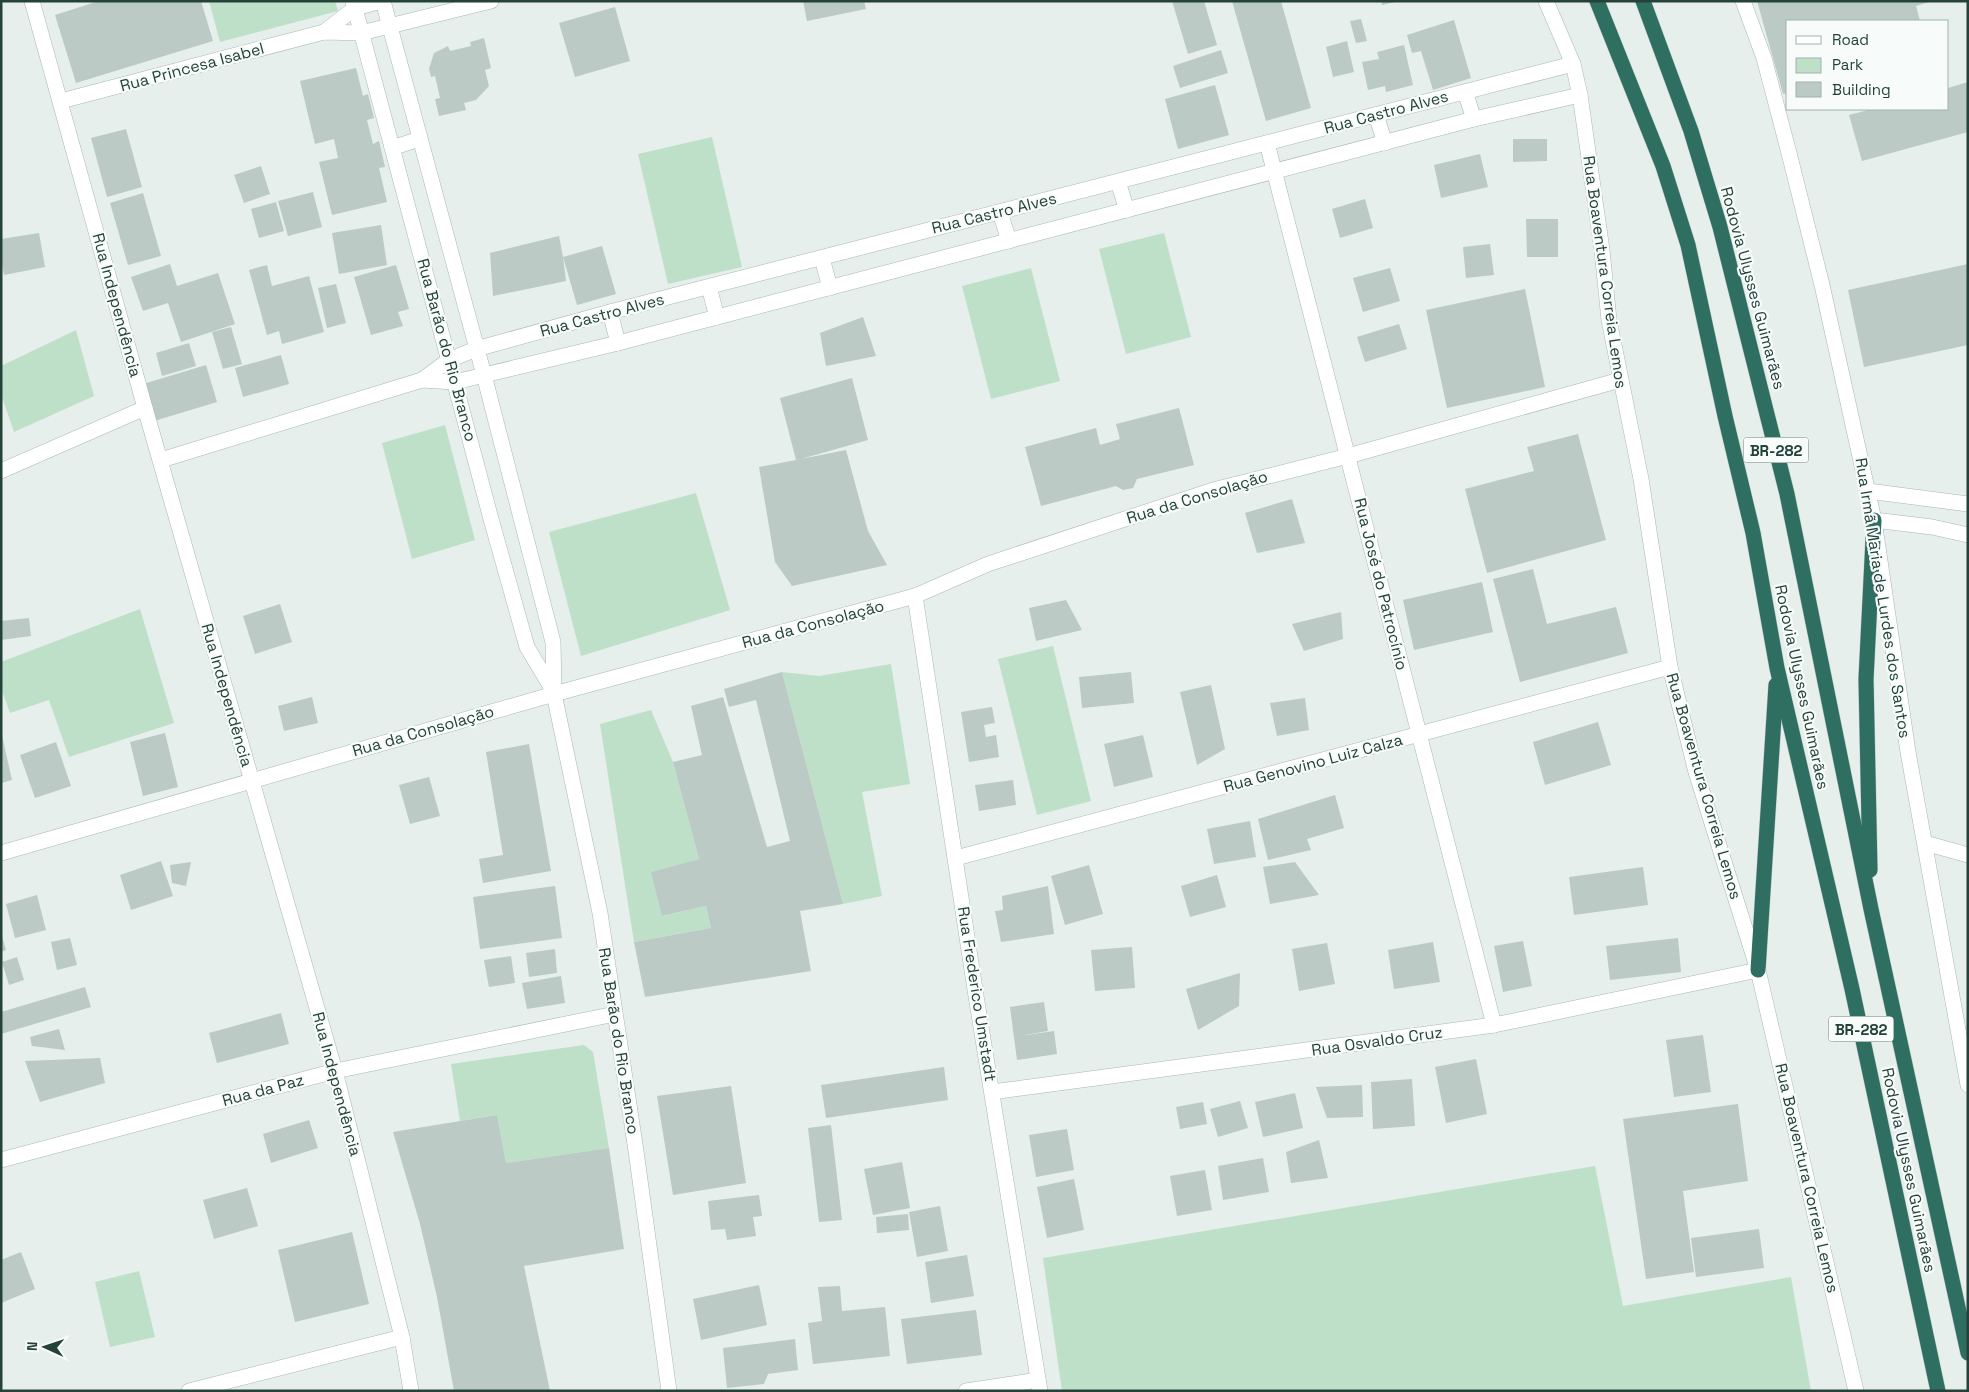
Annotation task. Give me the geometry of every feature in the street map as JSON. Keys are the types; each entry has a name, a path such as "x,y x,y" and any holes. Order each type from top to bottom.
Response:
{"highway":[{"name":"Rodovia Ulysses Guimarães","path":"1597,1 1663,166 1688,245 1725,416 1753,533 1777,668 1852,989 1938,1391"},
{"name":"Rodovia Ulysses Guimarães","path":"1643,1 1692,131 1720,227 1787,494 1871,909 1968,1354"},
{"path":"1871,909 1866,679 1874,520"},
{"path":"1758,970 1777,668"}],"street":[{"name":"Rua Independência","path":"32,1 145,408 335,1070 402,1337 411,1391"},
{"name":"Rua Princesa Isabel","path":"324,32 354,5 382,1"},
{"name":"Rua Barão do Rio Branco","path":"382,1 419,139 431,236 449,360 454,382 527,647 554,694"},
{"name":"Rua Princesa Isabel","path":"61,101 324,32 361,33 491,1"},
{"name":"Rua Boaventura Correia Lemos","path":"1546,1 1573,64 1580,95 1609,320 1641,479 1670,667 1696,772 1758,970 1856,1391"},
{"name":"Rua Irmã Maria de Lurdes dos Santos","path":"1743,1 1764,58 1808,228 1868,491 1874,520 1908,752 1926,843 1968,1085"},
{"name":"Rua Barão do Rio Branco","path":"354,5 392,148 431,236 476,349 553,642 554,694 600,913 669,1391"},
{"name":"Rua Castro Alves","path":"161,460 422,380 449,360 476,349 610,312 1573,64"},
{"path":"1465,92 1474,119"},
{"name":"Rua Castro Alves","path":"422,380 454,382 618,343 1474,119 1580,95"},
{"path":"1376,115 1385,143"},
{"path":"392,148 419,139"},
{"name":"Rua José do Patrocínio","path":"1266,143 1494,1025"},
{"path":"1118,182 1127,210"},
{"path":"1000,212 1009,241"},
{"path":"822,258 830,288"},
{"path":"709,287 717,317"},
{"path":"610,312 618,343"},
{"name":"Rua da Consolação","path":"1,853 554,694 915,596 988,564 1213,490 1348,456 1620,380"},
{"path":"1,471 145,408"},
{"path":"1868,491 1968,504"},
{"path":"491,519 518,511"},
{"path":"1874,520 1932,527 1968,535"},
{"name":"Rua Frederico Umstadt","path":"915,596 1039,1385"},
{"name":"Rua Genovino Luiz Calza","path":"956,858 1670,667"},
{"path":"1926,843 1968,855"},
{"name":"Rua Osvaldo Cruz","path":"992,1092 1494,1025 1758,970"},
{"name":"Rua da Paz","path":"1,1160 335,1070 615,1014"},
{"path":"189,1391 402,1337"},
{"path":"966,1391 1039,1385"}],"green space":[{"path":"209,1 335,1 338,11 220,42"},
{"path":"712,137 742,267 668,284 638,154"},
{"path":"1164,233 1191,337 1126,354 1099,249"},
{"path":"1031,268 1060,381 991,399 962,286"},
{"path":"76,330 94,396 14,432 1,394 1,366"},
{"path":"445,425 475,540 412,559 382,443"},
{"path":"696,493 730,610 581,656 549,532"},
{"path":"140,609 174,723 69,757 49,700 10,713 1,688 1,662"},
{"path":"1053,646 1091,801 1037,815 998,659"},
{"path":"891,664 910,784 862,792 882,896 843,904 782,672 819,676"},
{"path":"651,710 673,762 699,859 652,872 663,916 706,906 711,928 634,942 600,724"},
{"path":"584,1045 593,1052 609,1148 506,1163 497,1115 460,1121 451,1064"},
{"path":"1595,1166 1623,1306 1791,1277 1811,1391 1062,1391 1043,1258"},
{"path":"139,1271 155,1337 110,1347 95,1282"}],"building":[{"path":"99,1 201,1 213,41 76,83 55,15"},
{"path":"803,1 864,1 866,9 807,21"},
{"path":"1172,1 1204,1 1217,45 1188,54"},
{"path":"1232,1 1281,1 1311,108 1266,121"},
{"path":"1381,1 1395,1 1395,2 1382,5"},
{"path":"1757,1 1929,1 1916,6 1920,20 1786,20 1786,93 1783,94"},
{"path":"615,7 630,61 575,77 559,23"},
{"path":"1361,19 1367,41 1356,43 1350,21"},
{"path":"1454,20 1471,78 1433,90 1421,51 1412,53 1407,35"},
{"path":"484,38 491,68 485,70 489,86 476,100 464,103 466,110 439,116 435,99 440,98 435,76 431,77 429,69 434,53 448,46 450,51 471,46 470,42"},
{"path":"1347,41 1354,72 1333,77 1326,47"},
{"path":"1404,45 1413,85 1386,92 1385,86 1368,90 1362,62 1379,59 1377,52"},
{"path":"1221,50 1228,73 1180,88 1173,66"},
{"path":"356,68 363,96 368,94 374,118 367,120 373,144 379,141 385,167 379,168 387,202 332,215 319,162 338,158 334,139 315,144 300,81"},
{"path":"1968,82 1968,132 1862,161 1849,115 1868,110 1949,110 1949,88"},
{"path":"1215,85 1229,135 1178,149 1165,99"},
{"path":"126,129 142,187 107,197 91,138"},
{"path":"1513,139 1547,139 1547,161 1513,162"},
{"path":"1480,154 1488,187 1441,198 1434,165"},
{"path":"261,166 270,194 244,203 234,175"},
{"path":"313,192 322,227 288,236 278,201"},
{"path":"143,193 161,256 128,265 110,203"},
{"path":"1365,199 1373,228 1340,238 1332,209"},
{"path":"276,202 284,231 259,238 251,209"},
{"path":"1526,219 1558,219 1558,257 1527,257"},
{"path":"381,225 387,265 339,274 332,233"},
{"path":"39,233 45,267 4,275 1,259 1,239"},
{"path":"559,236 566,281 493,296 490,253"},
{"path":"1490,244 1494,275 1466,278 1463,247"},
{"path":"602,246 616,294 577,305 563,257"},
{"path":"170,264 177,286 218,273 235,324 181,342 168,303 143,311 131,277"},
{"path":"1968,264 1968,345 1864,367 1848,290"},
{"path":"267,265 272,286 309,276 324,332 282,344 279,331 267,335 249,270"},
{"path":"396,265 409,309 398,312 403,326 371,335 354,277"},
{"path":"1390,268 1400,301 1363,312 1353,278"},
{"path":"336,284 346,323 327,328 318,288"},
{"path":"1525,289 1545,387 1447,408 1426,310"},
{"path":"863,317 876,356 826,366 820,333"},
{"path":"1399,324 1407,349 1365,362 1357,337"},
{"path":"231,327 242,364 223,369 212,332"},
{"path":"189,343 196,366 162,376 156,353"},
{"path":"281,355 289,384 243,397 235,368"},
{"path":"206,365 217,402 151,422 140,385"},
{"path":"852,378 868,440 801,459 846,450 868,531 887,565 792,586 775,562 759,467 796,460 780,398"},
{"path":"1179,408 1194,465 1137,479 1133,488 1123,490 1116,486 1041,506 1025,447 1096,428 1100,445 1120,439 1116,424"},
{"path":"1578,434 1606,540 1487,573 1465,489 1534,471 1527,447"},
{"path":"1292,499 1305,543 1257,553 1245,513"},
{"path":"1533,569 1547,624 1616,607 1628,653 1520,682 1493,579"},
{"path":"1482,582 1493,632 1414,650 1403,600"},
{"path":"1066,600 1082,630 1036,641 1029,608"},
{"path":"280,604 292,642 255,654 243,616"},
{"path":"1341,612 1343,639 1304,651 1292,624"},
{"path":"29,618 31,636 1,640 1,621"},
{"path":"782,672 843,904 800,911 811,971 645,997 634,942 711,928 706,906 662,916 651,872 699,859 673,762 702,755 691,706 723,697 767,847 790,841 756,700 729,707 724,689"},
{"path":"1131,672 1134,703 1082,708 1079,677"},
{"path":"1211,685 1225,749 1197,765 1180,692"},
{"path":"312,697 318,723 284,731 278,706"},
{"path":"1305,698 1309,730 1277,736 1270,703"},
{"path":"992,707 995,723 984,725 986,737 996,735 999,757 969,762 961,712"},
{"path":"1598,722 1611,765 1545,785 1533,742"},
{"path":"1,731 12,780 1,783"},
{"path":"165,733 178,787 143,796 130,742"},
{"path":"1143,735 1153,777 1114,787 1104,744"},
{"path":"56,742 71,786 35,798 20,755"},
{"path":"529,744 551,871 483,883 479,859 503,855 486,752"},
{"path":"429,777 440,816 410,824 399,785"},
{"path":"1013,780 1016,805 979,811 975,785"},
{"path":"1335,795 1344,828 1307,839 1311,850 1268,860 1258,819"},
{"path":"1250,821 1256,857 1214,864 1207,829"},
{"path":"161,861 173,896 131,910 120,875"},
{"path":"191,862 186,886 172,883 170,865"},
{"path":"1295,862 1319,895 1270,904 1263,867"},
{"path":"1089,865 1103,914 1065,925 1051,876"},
{"path":"1643,867 1648,905 1574,915 1569,877"},
{"path":"1217,875 1226,907 1190,917 1181,886"},
{"path":"555,886 562,938 480,949 473,897"},
{"path":"1048,886 1054,934 1001,942 995,911 1003,910 1002,896"},
{"path":"37,895 46,930 15,938 6,904"},
{"path":"1,933 6,950 1,952"},
{"path":"70,938 77,965 57,970 51,942"},
{"path":"1678,938 1681,972 1610,980 1606,946"},
{"path":"1523,941 1532,986 1503,992 1494,946"},
{"path":"1433,942 1440,982 1394,989 1388,950"},
{"path":"1327,943 1335,984 1299,991 1292,949"},
{"path":"1132,947 1135,988 1095,991 1091,950"},
{"path":"555,949 557,973 529,977 526,953"},
{"path":"511,956 515,983 489,987 484,960"},
{"path":"17,957 24,980 9,985 2,962"},
{"path":"1240,973 1239,1006 1198,1030 1186,989"},
{"path":"561,976 565,1003 527,1009 522,983"},
{"path":"85,987 91,1007 1,1034 1,1012"},
{"path":"1044,1002 1048,1031 1019,1036 1054,1031 1057,1054 1017,1060 1010,1007"},
{"path":"281,1013 289,1044 217,1063 209,1033"},
{"path":"59,1029 65,1050 32,1046 30,1037"},
{"path":"1703,1035 1711,1092 1674,1097 1666,1040"},
{"path":"100,1058 105,1083 40,1102 25,1061"},
{"path":"1476,1059 1487,1114 1446,1123 1435,1067"},
{"path":"944,1067 948,1100 826,1118 821,1085"},
{"path":"1412,1079 1415,1126 1373,1129 1371,1082"},
{"path":"1362,1085 1363,1117 1327,1118 1316,1087"},
{"path":"731,1086 746,1183 673,1195 657,1096"},
{"path":"1295,1093 1303,1128 1263,1137 1255,1102"},
{"path":"1240,1101 1248,1128 1218,1137 1210,1109"},
{"path":"1203,1102 1207,1124 1180,1129 1176,1107"},
{"path":"1738,1104 1748,1181 1683,1191 1694,1272 1646,1279 1623,1119"},
{"path":"497,1115 506,1163 609,1148 624,1249 524,1266 550,1391 454,1391 437,1297 420,1224 393,1132"},
{"path":"309,1120 318,1148 271,1163 263,1134"},
{"path":"831,1125 842,1220 819,1222 808,1128"},
{"path":"1067,1129 1074,1170 1036,1177 1029,1135"},
{"path":"1319,1140 1328,1178 1291,1183 1286,1152"},
{"path":"1263,1158 1269,1192 1223,1200 1218,1166"},
{"path":"902,1162 910,1208 873,1215 864,1169"},
{"path":"1205,1170 1212,1210 1177,1216 1170,1176"},
{"path":"1074,1179 1084,1230 1047,1238 1037,1187"},
{"path":"247,1188 258,1226 214,1239 203,1200"},
{"path":"759,1195 762,1216 753,1217 756,1236 727,1240 725,1229 711,1230 708,1201"},
{"path":"940,1206 948,1251 917,1257 909,1212"},
{"path":"908,1214 909,1230 877,1233 876,1217"},
{"path":"1759,1229 1764,1268 1696,1277 1691,1238"},
{"path":"352,1232 369,1304 295,1322 278,1250"},
{"path":"21,1252 35,1289 1,1303 1,1260"},
{"path":"967,1255 974,1296 931,1303 925,1262"},
{"path":"759,1285 767,1325 701,1340 693,1299"},
{"path":"840,1286 842,1311 885,1307 890,1356 813,1364 808,1323 822,1321 818,1287"},
{"path":"976,1310 982,1355 907,1364 901,1319"},
{"path":"795,1339 798,1370 768,1374 764,1384 727,1388 723,1348"}]}
